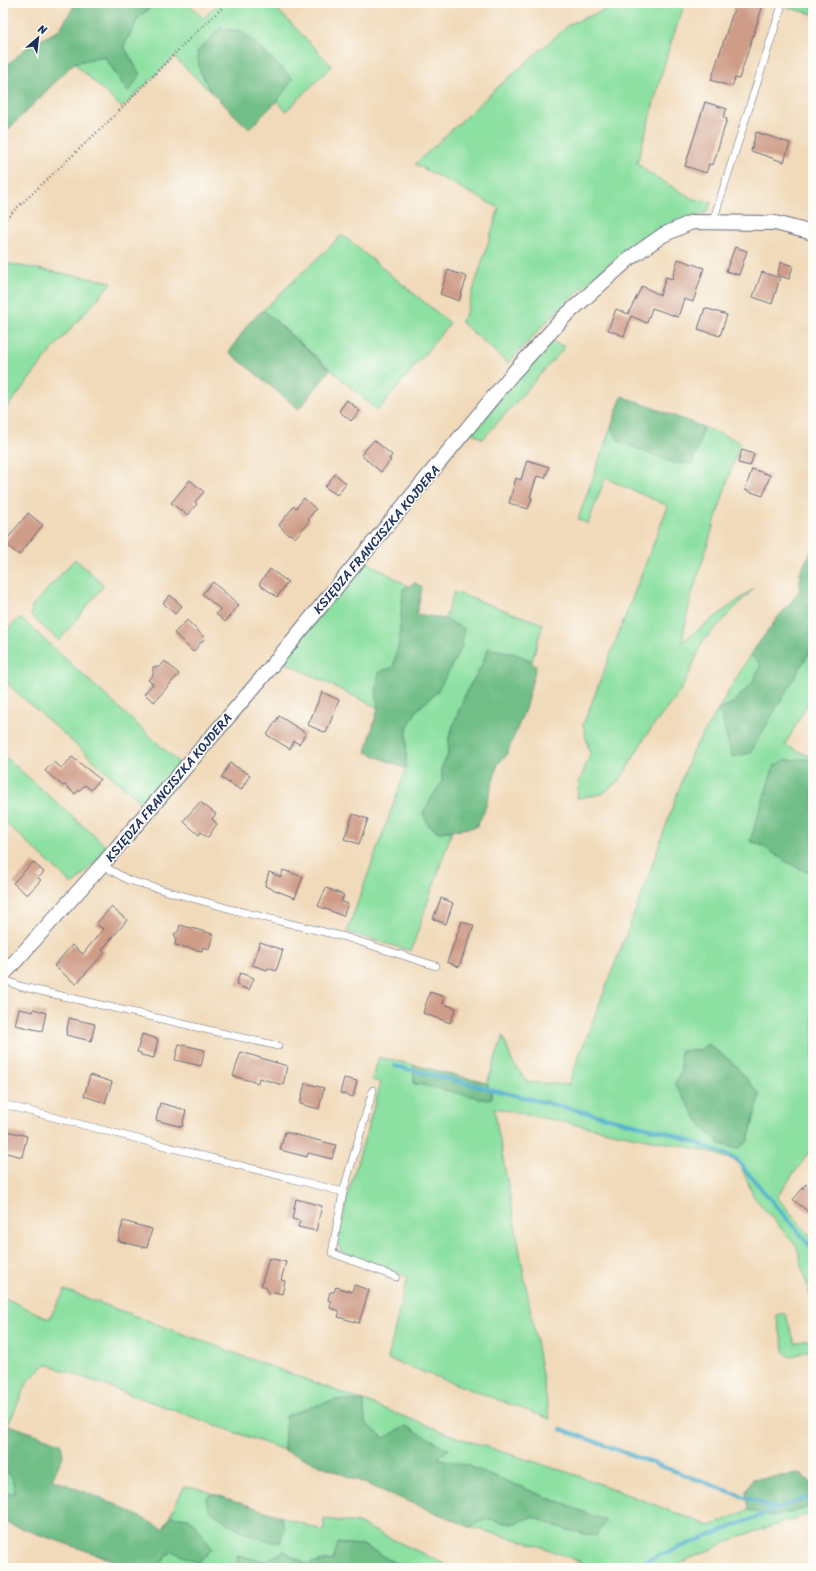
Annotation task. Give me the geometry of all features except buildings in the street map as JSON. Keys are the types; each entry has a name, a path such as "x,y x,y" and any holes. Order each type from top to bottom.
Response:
{"street":[{"name":"KSIĘDZA FRANCISZKA KOJDERA","path":"3,975 102,865 260,680 513,373 564,317 630,258 663,235 692,222 775,223 813,233"}],"lane":[{"path":"713,222 781,8"},
{"path":"102,865 128,880 220,906 345,938 436,966"},
{"path":"3,979 19,986 278,1046"},
{"path":"373,1090 343,1192 332,1253 396,1277"},
{"path":"3,1103 343,1192"}],"path":[{"path":"3,7 7,3"},
{"path":"3,221 111,119 227,3"}],"green space":[{"path":"76,3 156,3 138,18 124,46 140,75 128,92 104,56 74,63 3,135 3,69 26,48 59,30"},
{"path":"156,3 188,3 203,18 219,3 281,3 276,8 332,66 286,111 277,101 293,79 200,71 211,92 174,57 122,108 74,63 104,56 128,92 140,75 124,46 138,18"},
{"path":"627,3 685,3 669,48 637,163 649,173 693,199 711,202 708,211 703,214 654,231 599,273 559,309 508,363 460,321 465,316 499,208 415,164 498,87 570,24 614,6"},
{"path":"768,3 809,3 813,4 813,14"},
{"path":"220,28 242,31 293,79 277,101 249,129 211,92 200,71 197,52"},
{"path":"342,235 450,323 378,411 263,310"},
{"path":"3,263 112,282 52,350 3,413"},
{"path":"263,310 330,370 299,409 229,352 249,323"},
{"path":"549,340 565,347 483,439 471,432"},
{"path":"622,396 703,427 692,464 673,463 619,441 611,427"},
{"path":"611,427 619,441 639,449 692,464 703,427 740,442 690,600 682,642 753,589 702,642 691,670 679,693 645,737 621,779 602,794 577,798 579,783 590,755 583,725 668,506 605,478 588,524 578,519"},
{"path":"812,550 813,646 750,753 732,757 722,716 717,711 733,703 753,682 761,664 750,655 800,589 800,572"},
{"path":"75,559 104,585 59,641 31,616 32,606"},
{"path":"366,561 408,586 403,589 399,643 393,667 377,689 378,708 282,661"},
{"path":"415,583 422,587 417,614 445,619 464,629 462,646 437,692 417,710 407,728 406,769 366,752 378,708 376,689 379,672 393,667 399,643 403,589"},
{"path":"454,592 543,624 532,661 523,657 488,648 482,665 466,692 449,737 448,755 442,766 442,782 431,799 428,825 439,832 452,831 411,951 347,932 406,769 407,728 417,710 437,692 464,629 445,619"},
{"path":"18,619 23,620 177,761 177,768 145,806 3,680 3,634"},
{"path":"813,646 813,694 785,745 813,758 813,761 805,759 774,766 750,841 761,845 787,862 807,872 813,867 813,1147 777,1197 813,1239 813,1307 797,1247 754,1197 739,1162 706,1151 494,1108 550,1419 388,1359 407,1277 341,1252 338,1243 348,1194 381,1083 372,1080 379,1057 414,1065 414,1084 492,1095 487,1083 503,1036 512,1061 527,1082 568,1085 642,894 692,752 750,655 761,664 753,682 733,703 724,707 722,716 724,727 804,661","holes":["708,1044 734,1064 760,1095 748,1141 675,1084 681,1071 687,1050 699,1050"]},
{"path":"488,648 526,658 536,666 525,709 506,756 498,764 484,812 476,827 439,832 428,824 423,813 442,782 442,766 448,755 449,737 466,692 482,665"},
{"path":"3,755 108,848 73,885 6,823 3,826"},
{"path":"805,759 813,761 813,867 807,872 787,862 761,845 750,841 774,766 784,760"},
{"path":"708,1044 734,1064 760,1095 748,1141 738,1149 720,1144 702,1127 675,1084 681,1071 680,1051 699,1050"},
{"path":"414,1065 487,1083 492,1098 487,1100 414,1083"},
{"path":"65,1290 364,1401 336,1400 307,1408 286,1416 284,1450 46,1364 28,1381 8,1425 3,1423 3,1297 49,1319"},
{"path":"785,1313 795,1343 813,1339 813,1349 790,1357 785,1353 776,1315"},
{"path":"336,1400 364,1401 365,1423 384,1438 406,1426 449,1449 438,1458 469,1466 606,1521 596,1536 567,1530 533,1517 512,1524 484,1519 470,1527 284,1450 286,1416 307,1408"},
{"path":"364,1401 462,1439 579,1476 710,1526 748,1510 772,1516 805,1509 813,1494 813,1513 741,1536 669,1568 577,1568 581,1562 537,1545 470,1527 484,1519 512,1524 533,1517 567,1530 606,1521 469,1466 437,1458 449,1449 384,1438 365,1423"},
{"path":"3,1423 61,1443 63,1456 52,1479 117,1505 163,1529 170,1516 189,1518 202,1533 212,1549 198,1563 172,1551 156,1568 136,1568 3,1522 3,1493 15,1493 12,1477 3,1470"},
{"path":"3,1470 13,1477 15,1493 3,1493"},
{"path":"800,1474 813,1484 813,1494 805,1509 772,1516 748,1510 746,1491 753,1479"},
{"path":"184,1487 201,1489 214,1494 206,1498 285,1528 280,1516 324,1531 324,1519 358,1523 453,1568 404,1568 363,1545 333,1560 306,1564 284,1551 267,1562 237,1556 239,1568 156,1568 172,1551 198,1563 189,1518 170,1516"},
{"path":"214,1494 280,1516 285,1528 280,1543 260,1538 242,1531 209,1510 206,1498"},
{"path":"338,1543 363,1545 404,1568 239,1568 237,1556 267,1561 284,1551 306,1564 333,1560"}],"waterway":[{"path":"395,1066 670,1133 735,1158 813,1249"},
{"path":"561,1429 777,1509"},
{"path":"627,1568 813,1495"}]}
